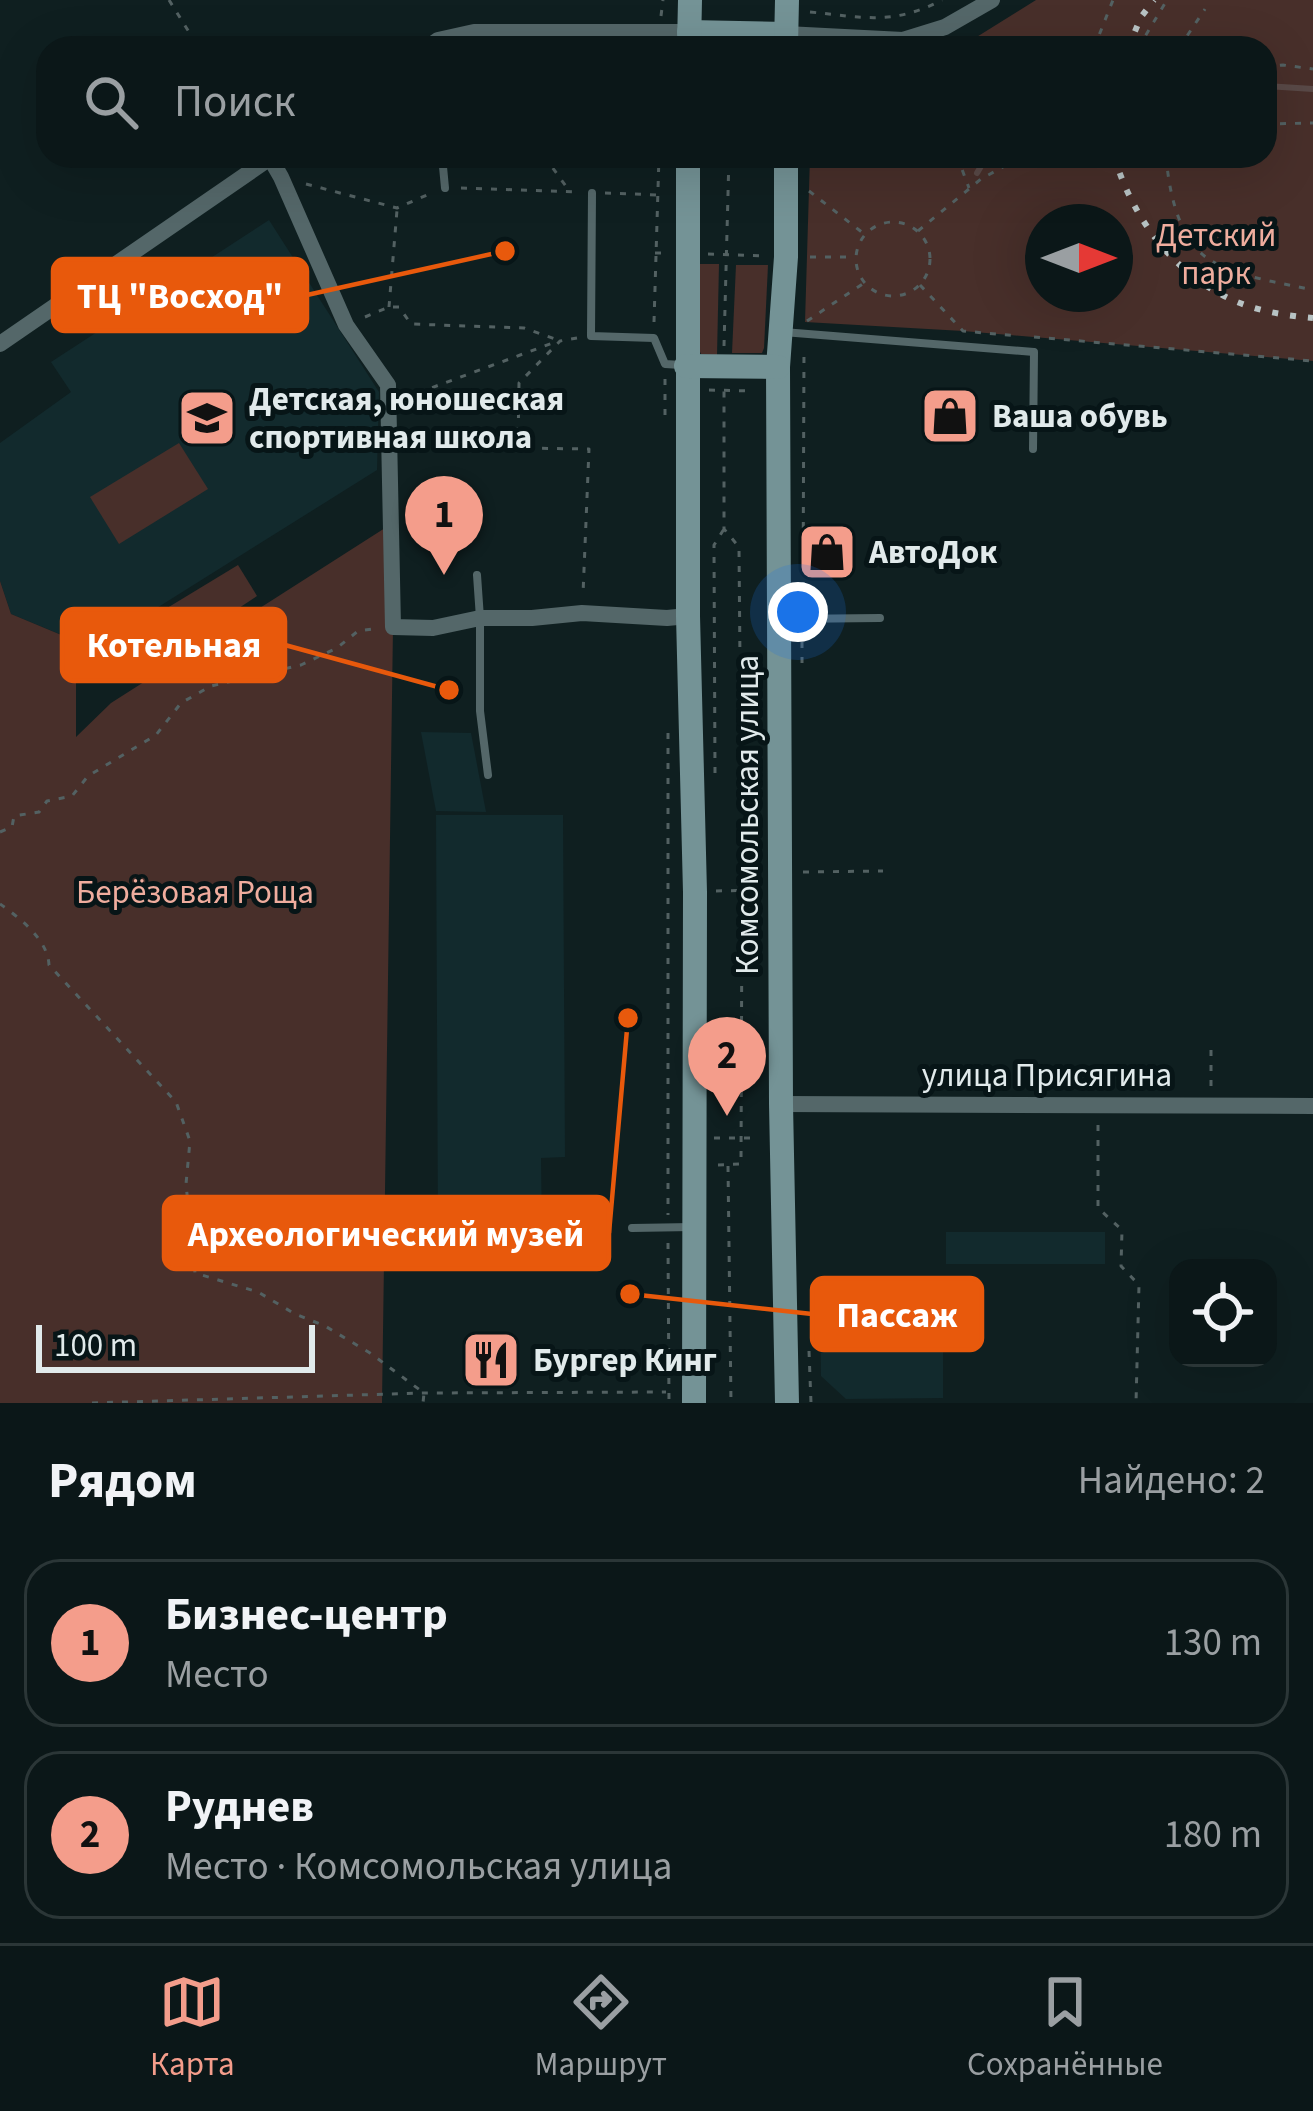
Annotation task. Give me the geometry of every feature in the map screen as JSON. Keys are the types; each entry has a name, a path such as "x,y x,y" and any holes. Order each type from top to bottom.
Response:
{"main road":[{"path":"689,36 690,0"},
{"path":"786,36 787,0"},
{"name":"Комсомольская улица","path":"688,168 694,1138 681,1227 694,1403"},
{"name":"Комсомольская улица","path":"786,168 786,256 793,333 778,367 791,619 780,890 787,1403"},
{"path":"686,366 724,378 778,367"}],"street":[{"path":"916,36 945,27 992,0"},
{"path":"456,36 474,32 582,36"},
{"path":"0,344 255,168"},
{"path":"276,168 346,325 388,385 393,627 433,628 481,618 582,613 688,616"},
{"name":"улица Присягина","path":"781,1104 1313,1106"}],"lane":[{"path":"444,168 446,188"},
{"path":"592,193 591,336 654,338 665,364 686,366"},
{"path":"793,333 1034,352 1033,449"},
{"path":"477,575 479,711 488,775"},
{"path":"791,619 880,618"},
{"path":"632,1228 681,1227"}],"path":[{"path":"169,0 192,36"},
{"path":"810,12 887,19 942,0"},
{"path":"1099,36 1113,0"},
{"path":"1145,36 1167,0"},
{"path":"1187,36 1205,9"},
{"path":"1277,66 1313,69"},
{"path":"1277,124 1313,123"},
{"path":"553,168 570,191"},
{"path":"654,338 659,168"},
{"path":"716,1165 741,1164 739,547 724,529 729,168"},
{"path":"961,168 969,189"},
{"path":"918,231 1003,168"},
{"path":"1167,168 1178,216 1190,240 1209,260 1313,290"},
{"path":"281,177 397,208 446,188 659,195"},
{"path":"807,190 865,234"},
{"path":"389,307 397,208"},
{"path":"898,222 918,231 930,251 927,275 920,285 892,296 881,295 864,283 856,257 865,234 875,226 898,222"},
{"path":"687,254 856,257"},
{"path":"802,665 791,619 793,333 864,283"},
{"path":"920,285 963,331 1313,361"},
{"path":"346,325 399,307 411,324 524,328 560,341"},
{"path":"388,404 560,341 591,336"},
{"path":"560,341 519,383 518,448 589,449 582,613"},
{"path":"696,390 724,378 763,391"},
{"path":"0,832 12,827 14,816 39,812 47,801 72,796 88,776 156,735 181,703 212,686 302,665 337,648 358,631 393,627"},
{"path":"669,806 681,1227 669,1403"},
{"path":"802,872 883,871"},
{"path":"695,892 780,890"},
{"path":"0,904 19,916 49,952 50,965 176,1102 190,1142 186,1184 195,1273 258,1292 325,1326 424,1393"},
{"path":"1211,1050 1211,1106"},
{"path":"1098,1106 1098,1208 1122,1230 1121,1266 1139,1285 1136,1403"},
{"path":"694,1138 782,1138"},
{"path":"728,1165 731,1403"},
{"path":"808,1337 811,1403"},
{"path":"92,1403 424,1393 668,1392"},
{"path":"423,1403 424,1393"}],"shaded area":[{"name":"Детская, юношеская спортивная школа","path":"269,220 379,392 377,470 93,648 11,614 0,581 0,443 71,392 51,362"},
{"path":"421,732 471,733 486,812 436,811"},
{"path":"436,815 563,815 565,1157 541,1158 542,1232 438,1232"},
{"path":"946,1232 1105,1232 1105,1264 946,1264"},
{"path":"836,1285 943,1285 943,1398 846,1399 821,1376 820,1299 836,1299"}],"green space":[{"name":"Детский парк","path":"1036,0 1313,0 1313,361 805,322 810,168 1277,168 1277,36 978,36"},
{"path":"698,264 719,264 717,355 701,354 696,343"},
{"path":"736,265 768,265 762,353 732,353"},
{"path":"179,443 208,489 119,544 90,497"},
{"name":"Берёзовая Роща","path":"385,528 393,627 382,1403 0,1403 0,581 11,614 71,639 76,737 111,703"},
{"path":"238,565 257,596 139,674 116,639"}],"waterway":[{"path":"1277,87 1313,89"},
{"path":"977,173 980,168"}],"railway":[{"path":"1133,36 1154,0"},
{"path":"1118,168 1147,227 1201,282 1248,306 1313,318"}],"place":[{"name":"ТЦ \"Восход\"","path":"505,251"},
{"name":"Ваша обувь","path":"950,416"},
{"name":"Детская, юношеская спортивная школа","path":"207,418"},
{"name":"АвтоДок","path":"827,552"},
{"name":"Бизнес-центр","path":"444,575"},
{"name":"Котельная","path":"449,690"},
{"name":"Археологический музей","path":"628,1018"},
{"name":"Руднев","path":"727,1116"},
{"name":"Пассаж","path":"630,1294"},
{"name":"Бургер Кинг","path":"491,1360"}]}
